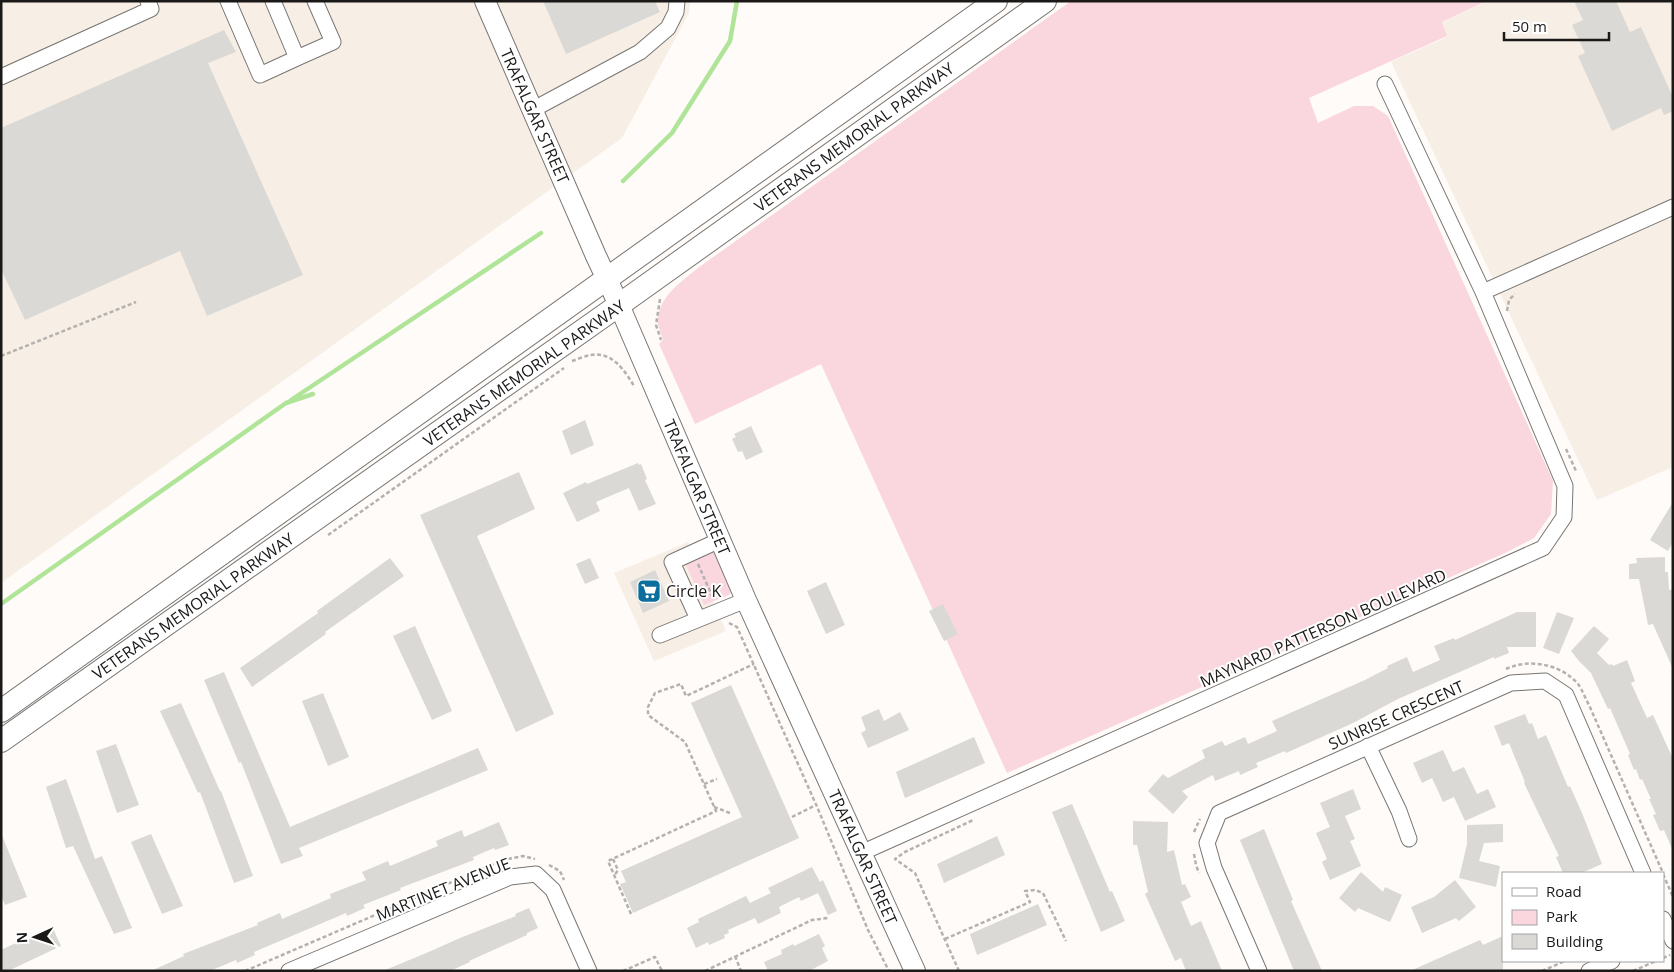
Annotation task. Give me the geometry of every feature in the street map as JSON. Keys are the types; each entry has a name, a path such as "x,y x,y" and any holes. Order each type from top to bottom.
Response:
{"highway":[{"name":"VETERANS MEMORIAL PARKWAY","path":"1,711 996,1"},
{"name":"VETERANS MEMORIAL PARKWAY","path":"1,741 620,306 1045,1"}],"main road":[{"name":"TRAFALGAR STREET","path":"485,1 606,279 620,306 746,600 915,971"}],"street":[{"path":"1,77 151,9 148,1"},
{"path":"228,1 260,75 333,42 315,1"},
{"path":"273,1 297,58"},
{"path":"532,110 640,52 668,28 676,12 677,1"},
{"name":"MAYNARD PATTERSON BOULEVARD","path":"861,853 1543,548 1564,517 1566,486 1483,292 1385,84"},
{"path":"1483,292 1673,207"},
{"path":"698,619 672,562 720,540"},
{"path":"660,635 746,600"},
{"name":"SUNRISE CRESCENT","path":"1259,971 1214,868 1209,851 1207,843 1219,813 1511,683 1545,681 1566,695 1643,872"},
{"path":"1368,746 1399,811 1409,839"},
{"name":"MARTINET AVENUE","path":"289,971 510,878 536,874 553,890 589,971"},
{"path":"1664,921 1670,941"},
{"path":"1589,971 1610,962"}],"path":[{"path":"1508,316 1509,300 1516,292"},
{"path":"1,356 136,302"},
{"path":"321,539 573,361 593,354 613,360 626,372 634,386"},
{"path":"1566,448 1576,474"},
{"path":"693,552 723,620 737,627 816,805 868,930 889,971"},
{"path":"631,914 608,862 716,811 685,742 648,715 648,707 655,693 682,684 686,696 754,664"},
{"path":"1505,669 1514,665 1540,664 1559,669 1578,684 1662,872"},
{"path":"704,784 717,779"},
{"path":"792,817 816,805"},
{"path":"714,807 730,813"},
{"path":"1192,840 1197,824 1202,816"},
{"path":"959,971 915,873 895,859 905,852 974,820"},
{"path":"1193,848 1199,874"},
{"path":"245,971 503,860 524,856 533,858"},
{"path":"613,859 618,870 614,876"},
{"path":"1664,876 1673,897"},
{"path":"945,939 1030,902 1025,891 1035,890 1043,893 1066,941"},
{"path":"704,971 812,920 828,918"},
{"path":"1664,956 1670,941"},
{"path":"735,956 741,971"},
{"path":"623,971 656,957 662,971"},
{"path":"1542,971 1563,962"},
{"path":"1633,971 1654,962"}],"shaded area":[{"path":"1,1 690,1 689,13 622,138 1,583"},
{"path":"1486,1 1673,1 1673,467 1597,500 1391,62 1447,37 1441,23"},
{"path":"688,542 726,631 654,661 614,573"}],"green space":[{"path":"1071,1 1486,1 1442,22 1447,36 1309,98 1318,123 1354,106 1373,106 1388,116 1553,481 1551,514 1534,538 1505,553 1007,773 821,364 695,424 659,344 663,340 658,321 659,312 666,297 698,268"},
{"path":"709,550 715,551 732,591 729,595 704,605 685,563"}],"building":[{"path":"543,1 655,1 660,12 566,54"},
{"path":"1574,1 1616,1 1630,32 1641,27 1673,97 1673,111 1664,115 1661,108 1612,131 1578,56 1585,53 1572,25 1583,20"},
{"path":"224,30 236,52 208,63 303,275 207,316 180,251 25,320 1,269 1,128"},
{"path":"585,420 594,445 571,455 562,431"},
{"path":"751,426 763,452 746,460 742,451 738,452 732,439 736,437 734,434"},
{"path":"638,463 639,465 641,464 647,479 645,480 656,504 639,511 629,488 596,502 600,511 577,522 563,493 586,482 587,484"},
{"path":"519,472 535,509 477,536 554,714 516,732 420,515"},
{"path":"1673,502 1673,542 1668,551 1650,540"},
{"path":"1665,557 1665,572 1668,572 1669,590 1673,589 1673,669 1653,624 1648,625 1639,579 1629,579 1629,564 1637,563 1636,558"},
{"path":"390,558 404,576 252,687 240,668 318,613 317,611"},
{"path":"590,558 599,578 585,584 576,564"},
{"name":"Circle K","path":"655,570 669,601 643,613 630,582"},
{"path":"826,582 845,625 826,634 807,591"},
{"path":"943,604 958,634 944,641 929,611"},
{"path":"1517,612 1536,612 1536,647 1507,647 1509,653 1494,659 1494,657 1398,699 1353,723 1286,753 1285,751 1256,763 1258,767 1240,775 1239,771 1215,781 1213,775 1182,791 1188,797 1173,814 1148,791 1163,774 1168,778 1205,758 1202,750 1222,741 1225,746 1245,737 1248,744 1277,731 1272,721 1365,680 1388,668 1387,666 1407,657 1413,672 1440,660 1434,646 1454,638 1455,640"},
{"path":"1557,612 1574,618 1559,654 1543,648"},
{"path":"415,626 452,711 432,720 393,636"},
{"path":"1594,626 1609,639 1597,653 1609,665 1612,664 1613,666 1627,660 1635,681 1631,683 1647,718 1653,715 1673,759 1673,851 1664,830 1660,831 1653,815 1656,814 1649,799 1651,799 1642,779 1640,780 1636,769 1634,770 1628,755 1630,754 1610,708 1608,709 1591,673 1571,651"},
{"path":"224,672 290,827 478,748 488,770 299,848 303,856 281,864 241,762 239,763 204,680"},
{"path":"731,685 799,838 633,913 620,884 626,882 621,871 742,817 691,703"},
{"path":"323,693 349,757 328,766 302,701"},
{"path":"181,703 221,791 253,876 234,883 200,792 198,793 160,711"},
{"path":"879,709 884,721 900,712 909,730 868,748 861,733 866,730 861,717"},
{"path":"1525,714 1529,724 1532,723 1538,739 1546,735 1568,787 1570,786 1582,813 1602,864 1583,872 1563,872 1556,857 1559,856 1524,783 1509,743 1502,746 1494,726"},
{"path":"974,737 985,763 905,798 896,772"},
{"path":"116,744 139,805 117,813 96,751"},
{"path":"1443,750 1453,772 1464,767 1477,794 1488,789 1496,807 1465,821 1454,797 1443,802 1432,778 1422,783 1413,763"},
{"path":"66,779 95,859 102,856 132,928 114,934 73,846 66,848 46,787"},
{"path":"1353,789 1361,809 1345,816 1355,839 1350,841 1361,866 1330,880 1322,862 1327,859 1316,833 1330,827 1320,803"},
{"path":"1072,804 1110,892 1112,891 1125,921 1101,932 1052,812"},
{"path":"1133,821 1168,822 1167,852 1174,850 1182,885 1185,884 1191,897 1181,902 1191,926 1201,921 1222,971 1186,971 1181,958 1175,961 1145,894 1148,892 1137,845 1133,845"},
{"path":"499,822 509,845 495,850 494,848 473,857 474,860 400,888 401,890 363,905 365,908 347,916 346,913 254,952 255,955 237,963 236,960 210,971 151,971 184,956 183,954 258,925 257,923 280,913 282,919 331,898 330,894 366,880 362,872 388,861 390,866 438,846 436,841 462,830 464,837"},
{"path":"1503,824 1503,842 1484,843 1479,861 1500,866 1496,887 1459,878 1467,844 1467,825"},
{"path":"1264,829 1293,900 1291,901 1322,971 1294,971 1240,840"},
{"path":"1,833 27,897 5,905 1,895"},
{"path":"151,834 183,906 162,914 131,842"},
{"path":"997,836 1005,855 944,883 937,864"},
{"path":"812,867 820,882 823,880 837,911 828,915 818,893 801,901 799,897 779,907 781,913 758,924 755,918 728,930 729,933 724,935 725,938 709,945 708,942 696,948 687,928 699,922 698,919 746,896 750,903 771,893 768,888"},
{"path":"1361,872 1383,892 1385,887 1402,895 1390,922 1358,908 1355,912 1339,898"},
{"path":"1455,880 1476,907 1459,921 1456,918 1422,933 1411,907 1434,897"},
{"path":"1038,904 1047,925 977,955 970,934"},
{"path":"529,908 538,928 450,971 383,971 516,916 515,914"},
{"path":"52,926 61,946 8,971 1,971 1,950"},
{"path":"819,934 825,946 822,948 828,961 809,971 768,971 764,962 782,954 781,950"},
{"path":"1502,936 1503,971 1410,971 1480,940 1483,945"}],"waterway":[{"path":"623,181 672,133 730,41 737,1"},
{"path":"291,400 541,233"},
{"path":"1,604 286,403 313,394"}],"place":[{"name":"Circle K","path":"649,591"}]}
